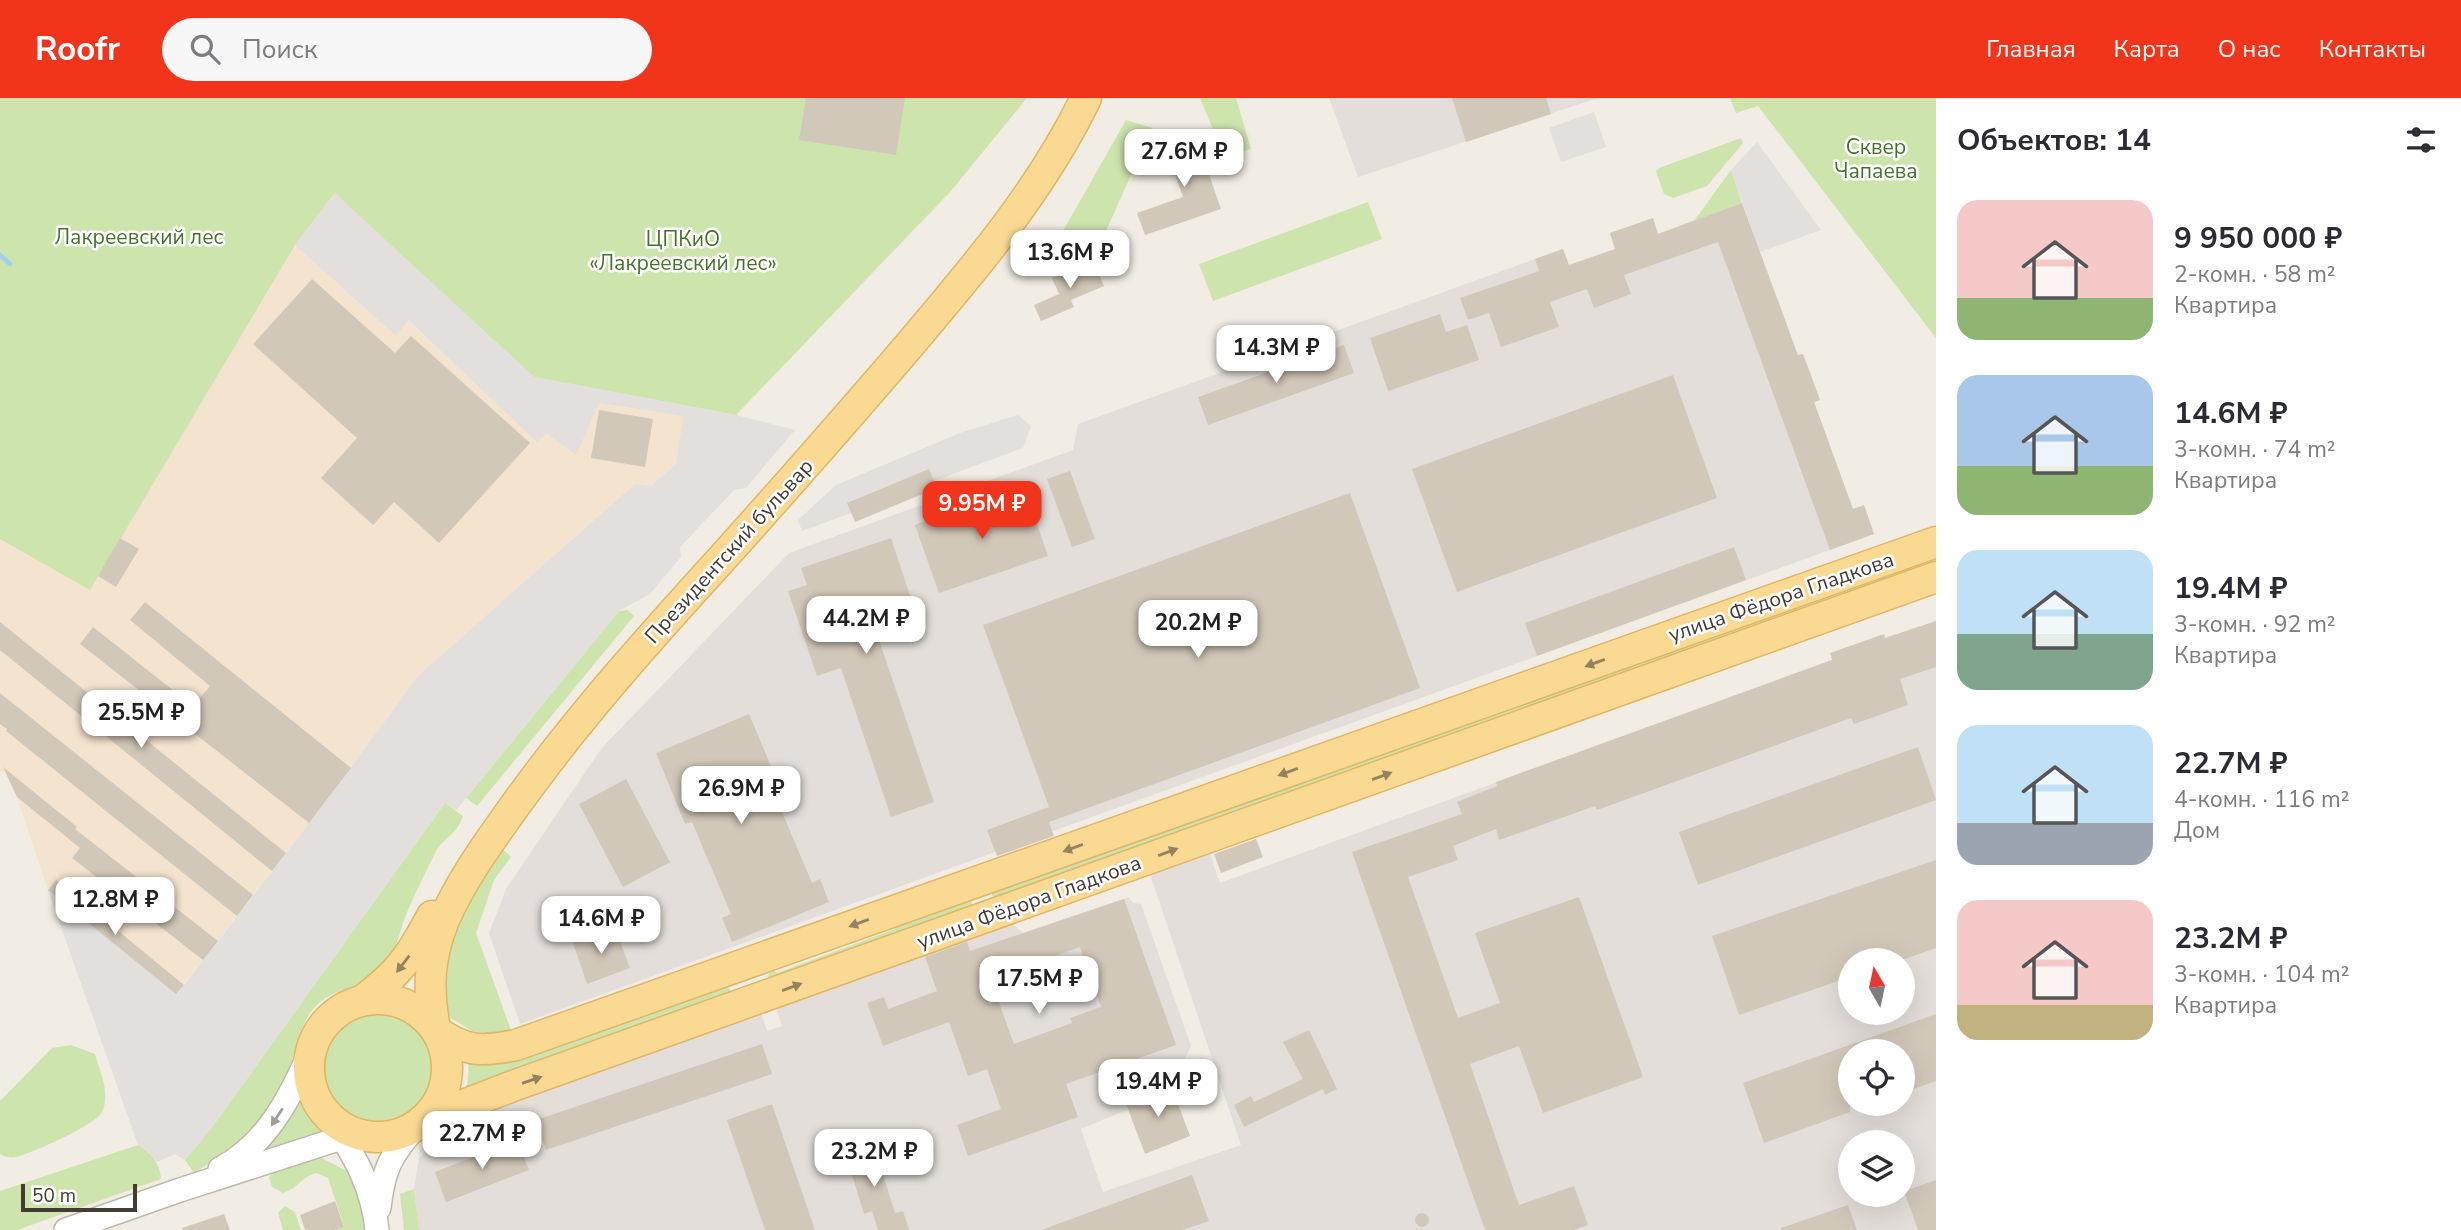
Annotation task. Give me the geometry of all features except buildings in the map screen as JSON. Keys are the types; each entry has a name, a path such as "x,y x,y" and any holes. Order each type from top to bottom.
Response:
{"main road":[{"name":"Президентский бульвар","path":"436,1030 429,989 435,946 445,918 472,868 549,758 813,445 864,377 1003,207 1038,156 1068,98"},
{"name":"Президентский бульвар","path":"363,1000 396,974 412,952 482,827 540,745 625,642 813,445 980,261 1030,195 1068,134 1086,98"},
{"name":"улица Фёдора Гладкова","path":"436,1030 455,1044 470,1049 488,1051 516,1045 1936,542"},
{"name":"улица Фёдора Гладкова","path":"420,1123 513,1086 1936,577"},
{"path":"1625,652 1637,684"},
{"path":"974,883 988,917"},
{"path":"738,966 751,1001"},
{"path":"381,998 405,1004 424,1016 436,1030 444,1048 447,1076 440,1100 420,1123 390,1134 346,1132 325,1115 310,1087 308,1057 312,1043 325,1021 336,1012 363,1000 381,998"}],"street":[{"path":"180,1190 227,1165 248,1150 272,1125 292,1092 308,1057"},
{"path":"377,1228 382,1180 390,1159 420,1123"},
{"path":"66,1230 346,1132 366,1179 377,1228"}],"shaded area":[{"path":"1329,98 1598,98 1358,177"},
{"path":"1594,112 1606,147 1561,162 1549,128"},
{"path":"1757,142 1821,230 1760,252 1731,170"},
{"path":"335,193 534,377 736,415 795,430 746,488 734,490 680,547 681,557 650,594 619,611 456,810 445,803 213,1126 185,1160 175,1154 157,1162 138,1145 48,890 177,994 324,804 418,676 635,484 650,486 676,464 683,416 599,403 576,455 547,433 537,442 408,320 396,336 295,245"},
{"path":"1742,203 1797,355 1803,354 1820,400 1814,403 1853,509 1864,505 1874,534 520,1024 489,933 506,889 601,749 789,553 1073,450 1078,424 1563,249 1569,265 1615,249 1610,233 1653,218 1661,241 1681,234 1678,226"},
{"path":"295,245 396,336 407,320 537,441 599,403 683,416 676,464 649,486 635,484 418,676 324,804 176,994 48,890 17,797 5,771 0,772 0,539 90,589"},
{"path":"1018,415 1031,426 1023,448 934,481 929,470 851,513 802,531 798,520 836,485 960,433"},
{"path":"1936,622 1936,1230 419,1230 414,1189 419,1158 440,1137 525,1095 761,1013 767,1031 782,1026 775,1005 1011,923 1023,933 1129,897 1133,903 1141,904 1191,1046 1182,1065 1178,1089 1081,1129 1103,1192 1241,1145 1148,868 1207,846 1220,883"}],"green space":[{"path":"0,98 1027,98 951,191 736,415 534,377 334,194 295,245 90,590 0,539"},
{"path":"1200,98 1236,98 1251,149 1224,156"},
{"name":"Сквер Чапаева","path":"1730,98 1936,98 1936,338 1758,106 1736,113"},
{"path":"1126,120 1152,128 1093,260 1071,269 1063,231"},
{"path":"1741,138 1743,143 1707,186 1673,198 1664,194 1656,171 1659,168"},
{"path":"1731,170 1742,203 1694,221"},
{"path":"1368,202 1382,239 1213,301 1199,264"},
{"path":"1936,550 1936,572 996,903 992,895 993,888"},
{"path":"628,610 634,616 477,806 466,798 619,611"},
{"path":"445,803 463,816 457,828 435,853 408,910 386,967 373,979 334,994 316,1005 302,1028 281,1087 262,1117 238,1142 194,1173 185,1160 213,1126"},
{"path":"497,844 511,857 494,880 476,933 512,1033 495,1036 472,1031 451,1018 443,1003 437,966"},
{"path":"966,896 971,900 974,909 773,985 768,979 769,967 777,973 895,929 895,918"},
{"path":"723,984 729,988 732,996 462,1102 468,1078 467,1054"},
{"path":"378,1011 400,1016 418,1028 430,1046 435,1068 430,1090 418,1108 400,1120 378,1125 356,1120 338,1108 326,1090 321,1068 326,1046 338,1028 356,1016"},
{"path":"71,1045 95,1054 105,1090 102,1112 76,1131 34,1151 14,1157 0,1154 0,1101 52,1048"},
{"path":"301,1095 324,1132 258,1156"},
{"path":"138,1145 154,1159 161,1179 17,1230 0,1230 0,1191"},
{"path":"315,1155 349,1172 365,1219 365,1230 334,1230 344,1226 328,1178 316,1173 283,1193 272,1187 269,1177 281,1164"},
{"path":"414,1189 419,1230 404,1230 400,1194"},
{"path":"285,1206 295,1212 301,1230 283,1230 278,1213"}],"waterway":[{"path":"0,255 10,264"}],"park label":[{"name":"Лакреевский лес","path":"139,237"},
{"name":"ЦПКиО «Лакреевский лес»","path":"683,251"}]}
